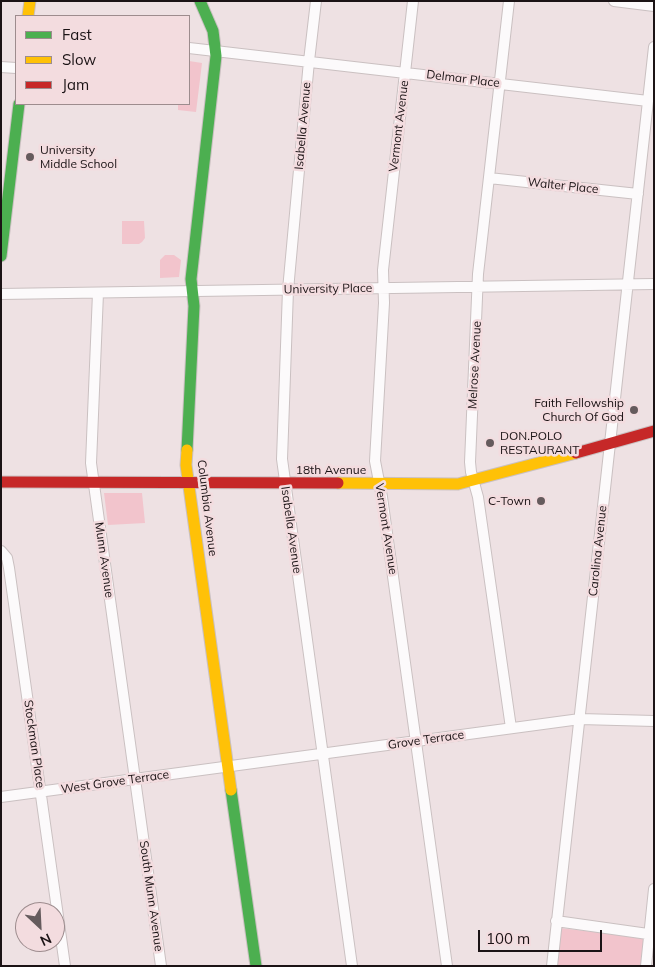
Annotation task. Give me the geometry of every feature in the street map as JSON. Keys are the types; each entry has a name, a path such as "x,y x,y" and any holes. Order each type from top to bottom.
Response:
{"street":[{"path":"28,15 30,1"},
{"name":"Columbia Avenue","path":"200,1 213,31 216,51 192,279 194,306 186,460 256,966"},
{"name":"Isabella Avenue","path":"316,1 288,290 282,450 352,966"},
{"name":"Vermont Avenue","path":"414,1 383,270 384,303 375,461 447,966"},
{"name":"Melrose Avenue","path":"509,1 478,287 470,462 478,497 511,728"},
{"path":"614,1 654,6"},
{"name":"Carolina Avenue","path":"552,966 654,47"},
{"name":"Delmar Place","path":"190,48 648,101"},
{"path":"1,67 15,68"},
{"path":"1,256 7,161 18,105"},
{"path":"644,135 651,134 654,129"},
{"name":"Walter Place","path":"489,178 638,194"},
{"name":"University Place","path":"1,294 654,284"},
{"name":"Munn Avenue","path":"98,293 90,458 142,826"},
{"name":"18th Avenue","path":"1,482 458,484 654,430"},
{"name":"Stockman Place","path":"1,551 7,558 10,568 65,966"},
{"name":"Grove Terrace","path":"199,771 580,718 654,721"},
{"name":"West Grove Terrace","path":"1,798 199,771"},
{"name":"South Munn Avenue","path":"142,826 161,966"},
{"path":"646,966 654,889"},
{"path":"556,921 648,934"}],"shaded area":[{"path":"190,61 202,63 196,112 178,110 178,105 190,105"},
{"path":"122,221 144,221 145,238 142,242 139,244 122,244"},
{"path":"165,255 174,255 181,260 179,277 160,278 160,260"},
{"path":"104,493 142,493 145,523 108,525"},
{"path":"559,928 648,938 644,966 555,966"}],"traffic: fast":[{"path":"187,450 194,306 191,279 216,56 213,31 200,1"},
{"path":"1,256 19,105"},
{"path":"231,790 256,966"}],"traffic: slow":[{"path":"28,15 30,1"},
{"path":"187,450 186,465 231,790"},
{"path":"338,483 458,484 576,453"}],"traffic: jam":[{"path":"576,453 654,431"},
{"path":"1,482 338,483"}],"place":[{"name":"University Middle School","path":"30,157"},
{"name":"Faith Fellowship Church Of God","path":"634,410"},
{"name":"DON.POLO RESTAURANT","path":"490,443"},
{"name":"C-Town","path":"541,501"}]}
